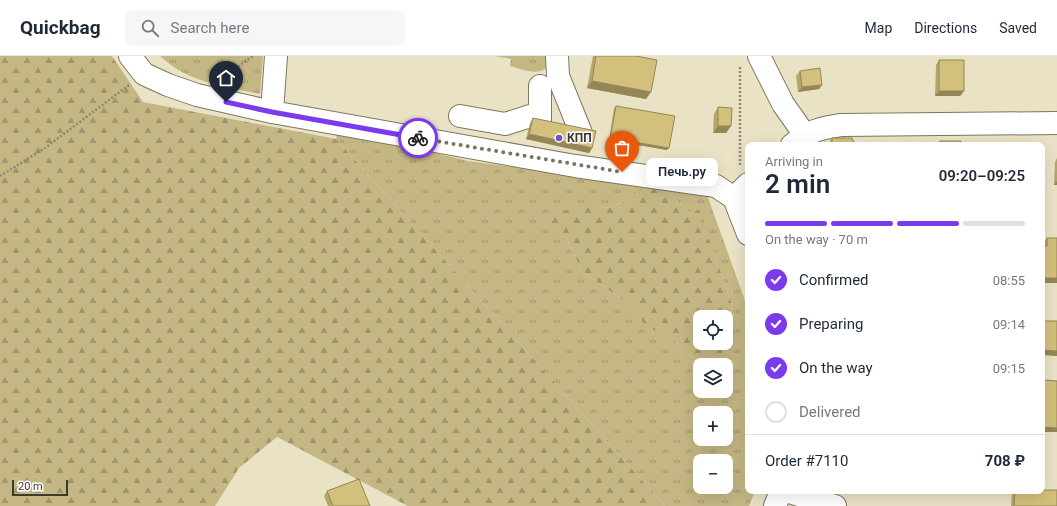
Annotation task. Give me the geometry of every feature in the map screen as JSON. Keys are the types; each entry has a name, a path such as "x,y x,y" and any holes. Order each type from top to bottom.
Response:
{"street":[{"path":"130,56 144,74 168,85 197,95 272,112 539,135"},
{"path":"272,112 276,56"},
{"path":"557,56 558,76 578,150"},
{"path":"750,60 783,104 792,119 798,140 822,128 841,125 1057,123"},
{"path":"539,135 540,86"},
{"path":"460,116 505,124 578,150 716,186 741,184 745,213"},
{"path":"775,506 780,494"},
{"path":"796,494 835,506"}],"path":[{"path":"212,80 226,75 253,56"},
{"path":"741,184 750,60"},
{"path":"0,176 45,148 144,74"}],"green space":[{"path":"0,56 112,56 143,102 336,139 665,506 408,506 277,437 239,468 215,506 0,506"},
{"path":"160,56 263,56 260,94 220,86 194,78 171,65"},
{"path":"494,56 547,56 546,68 533,72 524,70 510,66 511,59"},
{"path":"338,130 468,161 706,192 745,301 745,494 754,494 749,506 665,506 336,139","holes":["665,189 688,211 710,241 732,304 733,350 723,350 722,354 712,358 733,358 733,398 693,398 694,358 674,340 645,325 637,310 583,272 568,243 593,205 607,208 622,203 634,192"]},
{"path":"648,189 665,189 688,211 700,210 701,228 710,241 732,304 731,310 693,310 693,350 723,350 722,354 718,358 694,358 674,340 644,325 637,310 583,272 568,243 553,234 548,219 561,211 593,205 607,208 622,203 634,192"}],"building":[{"path":"596,56 636,56 657,60 651,92 592,81"},
{"path":"939,60 964,60 964,91 939,91"},
{"path":"820,68 822,85 802,87 800,71"},
{"path":"616,106 675,116 669,148 610,138"},
{"path":"718,107 732,108 731,126 718,126"},
{"name":"КПП","path":"533,118 596,131 592,148 529,134"},
{"path":"832,138 852,138 854,142 832,142"},
{"path":"940,141 961,141 961,142"},
{"path":"1047,238 1057,238 1057,278 1045,278 1045,246 1047,246"},
{"path":"1045,321 1057,321 1057,351 1045,350"},
{"path":"1045,380 1057,381 1057,428 1045,427"},
{"path":"359,479 370,506 333,506 327,491"},
{"path":"1045,490 1057,490 1057,506 1014,506 1015,494 1045,494"}],"way so far":[{"path":"418,138 575,166 622,172"}],"place":[{"name":"КПП","path":"559,138"},
{"name":"Печь.ру","path":"622,172"}],"route":[{"path":"226,102 272,112 418,138"}]}
